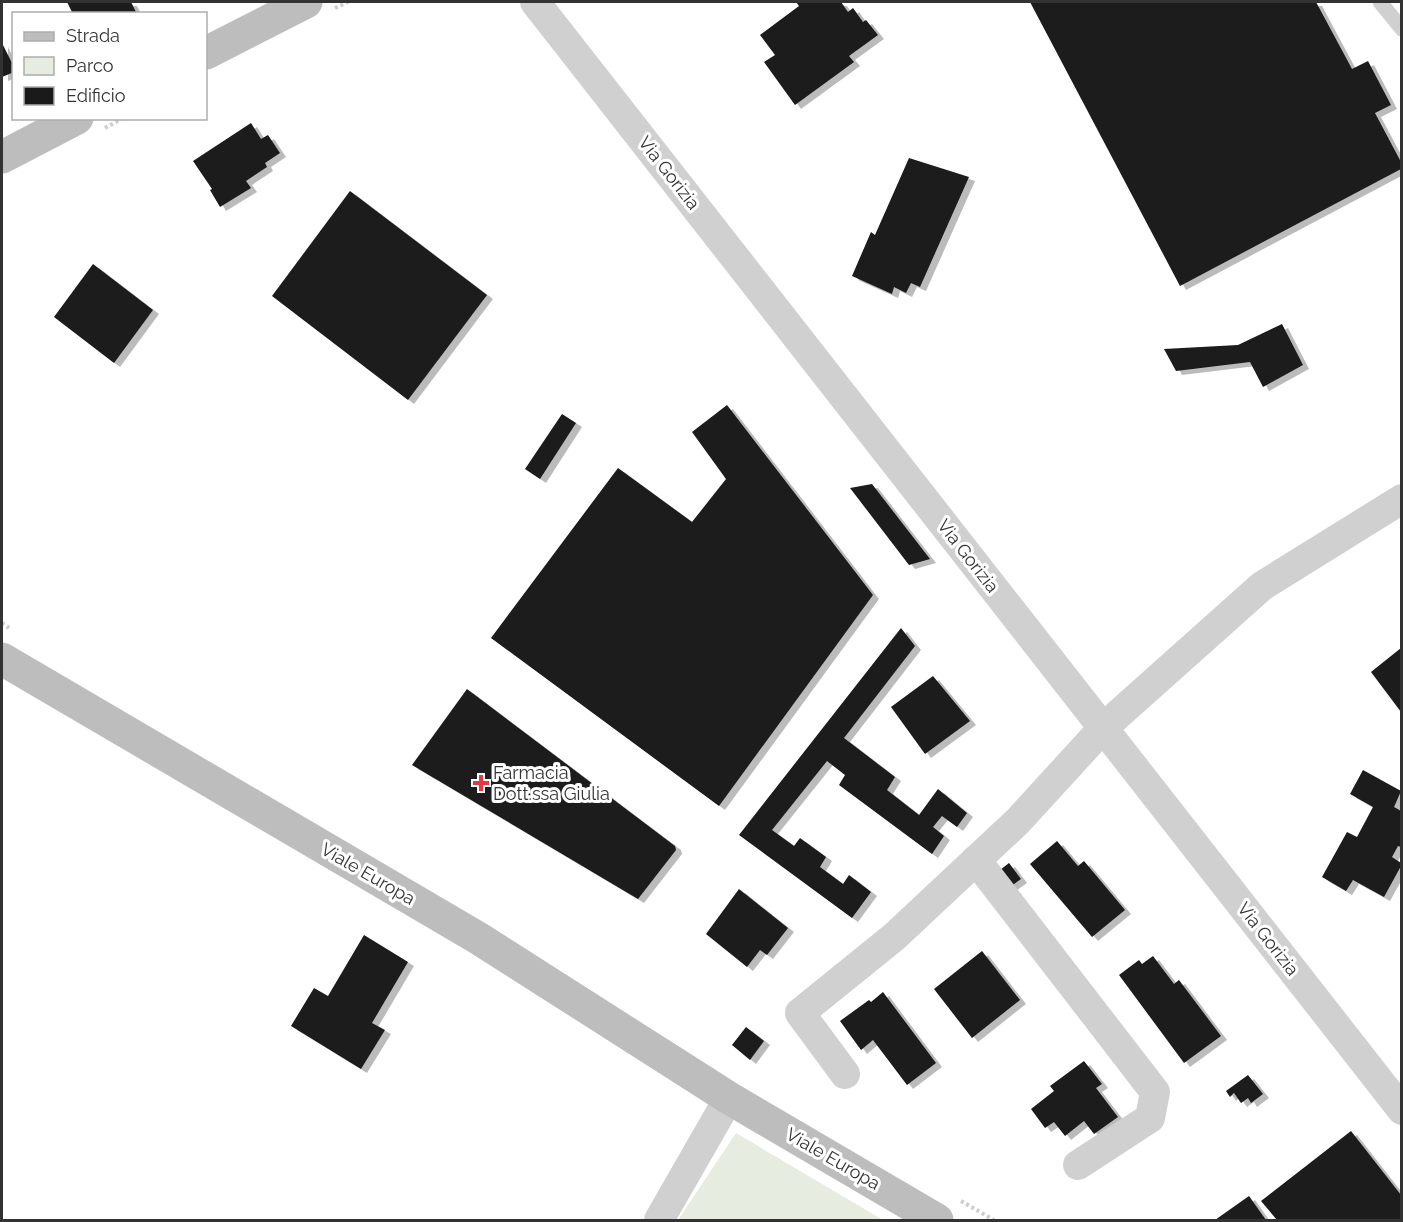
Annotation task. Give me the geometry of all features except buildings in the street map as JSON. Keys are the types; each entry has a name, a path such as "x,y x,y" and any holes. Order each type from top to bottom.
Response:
{"main road":[{"path":"207,52 306,2"},
{"path":"2,157 73,120"},
{"name":"Viale Europa","path":"2,659 478,938 729,1098 937,1221"}],"street":[{"name":"Via Gorizia","path":"534,2 1401,1110"},
{"path":"845,1074 800,1013 894,937 1018,821 1103,728 1262,586 1401,500"},
{"path":"976,860 1155,1092 1150,1118 1078,1165"},
{"path":"659,1221 729,1098"}],"lane":[{"path":"1380,2 1401,29"}],"green space":[{"path":"736,1133 883,1220 678,1220"}],"place":[{"name":"Farmacia Dott.ssa Giulia","path":"481,783"}]}
